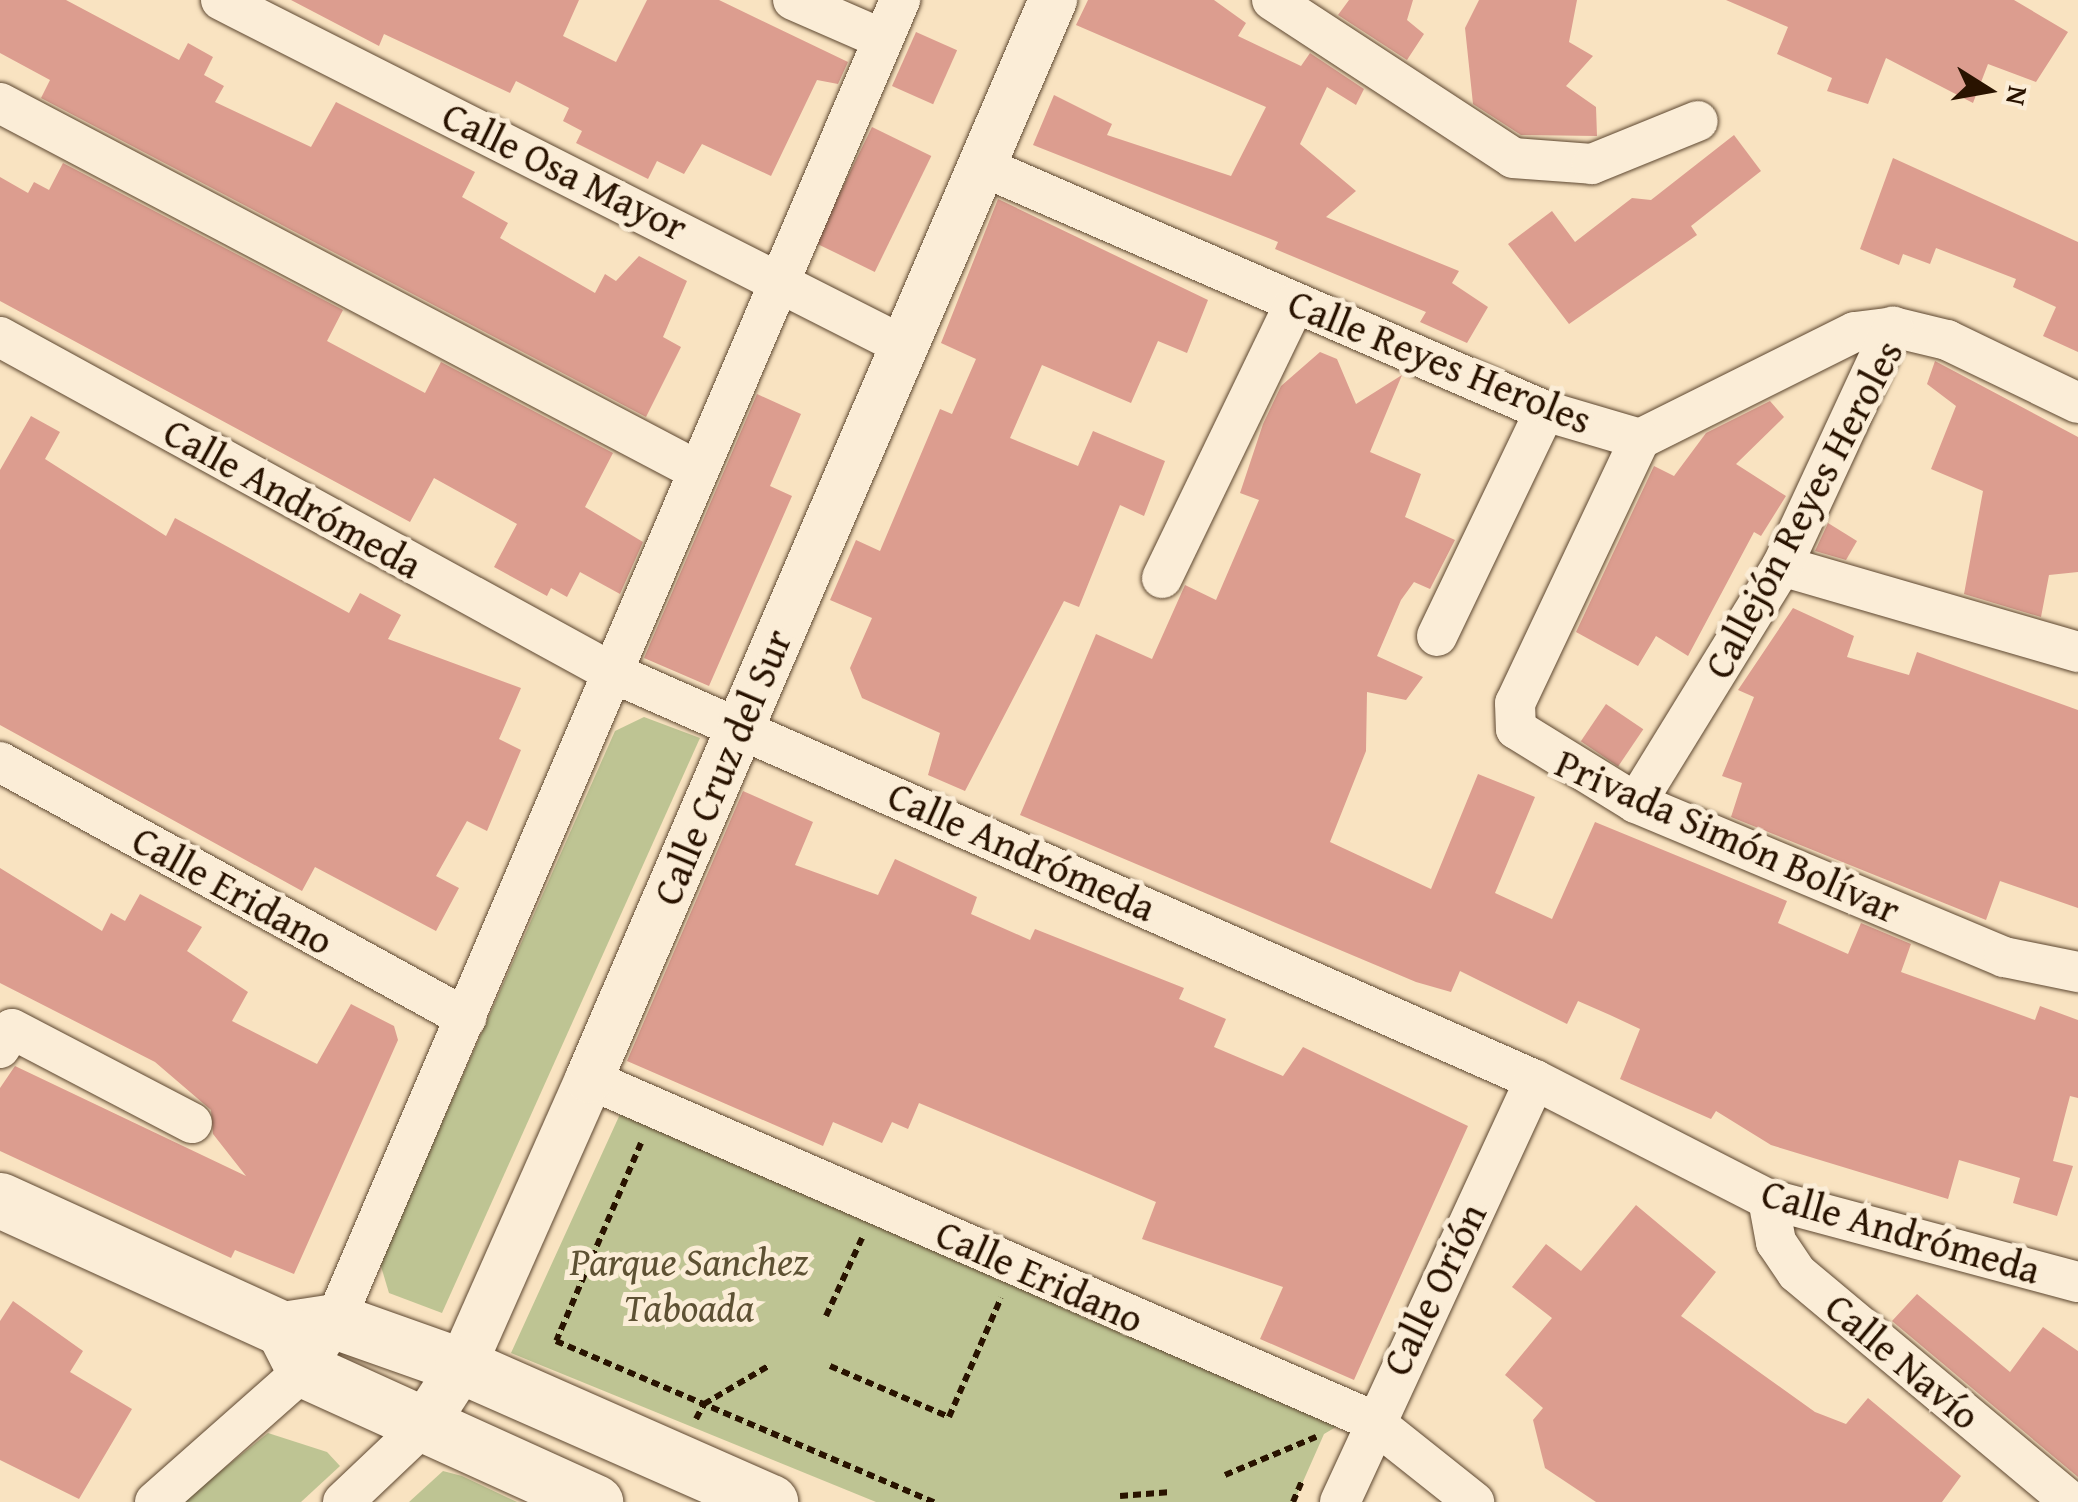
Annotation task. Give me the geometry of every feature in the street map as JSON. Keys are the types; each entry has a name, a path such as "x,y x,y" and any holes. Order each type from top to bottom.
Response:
{"main road":[{"path":"0,1200 307,1340 423,1426 595,1502"},
{"path":"307,1340 462,1366 770,1502"}],"street":[{"name":"Calle Osa Mayor","path":"221,0 784,280 906,347"},
{"path":"794,0 880,38"},
{"path":"155,1502 307,1340 466,1018 696,470 784,280 880,38 900,0"},
{"name":"Calle Cruz del Sur","path":"343,1502 423,1426 462,1366 738,725 986,168 1053,0"},
{"path":"1272,0 1513,158 1592,164 1698,122"},
{"path":"0,103 696,470"},
{"name":"Calle Reyes Heroles","path":"986,168 1545,411 1640,439 1855,332 1893,326"},
{"path":"1162,578 1295,302"},
{"name":"Callejón Reyes Heroles","path":"1636,803 1782,566 1893,326 1947,340 2078,403"},
{"name":"Calle Andrómeda","path":"0,338 613,673 1535,1080 1768,1198 2078,1282"},
{"path":"1437,636 1545,411"},
{"name":"Privada Simón Bolívar","path":"1640,439 1515,703 1516,729 1533,747 1636,803 2004,957 2078,972"},
{"path":"1782,566 2078,652"},
{"name":"Calle Eridano","path":"0,762 466,1018"},
{"path":"0,1048 12,1029 192,1124"},
{"name":"Calle Eridano","path":"589,1078 1372,1420 1474,1502"},
{"name":"Calle Orión","path":"1340,1502 1372,1420 1535,1080"},
{"name":"Calle Navío","path":"1768,1198 1776,1242 1797,1273 2071,1502"}],"path":[{"path":"662,1142 645,1134 556,1340 934,1502"},
{"path":"848,1225 882,1241"},
{"path":"826,1316 864,1233"},
{"path":"991,1288 1021,1301"},
{"path":"830,1366 948,1417 1003,1294"},
{"path":"674,1460 704,1404 770,1365"},
{"path":"1225,1475 1324,1434 1306,1426"},
{"path":"1120,1496 1171,1492"}],"green space":[{"path":"644,717 700,738 442,1313 389,1293 380,1263 557,862 615,731"},
{"name":"Parque Sanchez Taboada","path":"621,1112 1341,1424 1324,1434 1294,1502 876,1502 511,1353"},
{"path":"268,1433 327,1452 340,1466 301,1502 182,1502"},
{"path":"443,1471 462,1476 517,1502 409,1502"}],"building":[{"path":"0,0 66,0 179,60 188,43 213,57 204,75 224,86 215,102 311,147 336,102 475,172 462,197 508,223 500,238 595,293 605,274 616,281 639,256 687,281 663,337 681,347 646,417 41,98 50,80 0,53"},
{"path":"291,0 579,0 563,36 616,62 647,0 719,0 848,62 838,84 817,80 771,176 702,144 684,174 657,161 648,179 576,143 582,131 563,121 569,108 516,81 510,93 384,34 379,46"},
{"path":"1088,0 1214,0 1246,23 1238,36 1301,66 1310,53 1364,89 1356,105 1327,87 1300,144 1356,191 1326,217 1459,271 1452,283 1488,307 1467,343 1420,322 1426,312 1275,249 1278,242 1033,145 1054,95 1112,124 1107,135 1231,176 1266,107 1076,25"},
{"path":"1349,0 1413,0 1407,20 1424,34 1407,60 1338,15"},
{"path":"1479,0 1577,0 1569,42 1593,56 1566,86 1596,107 1597,136 1521,135 1473,104 1465,28"},
{"path":"1726,0 2014,0 2068,32 2036,82 1988,64 1973,103 1886,58 1868,104 1827,91 1832,78 1777,54 1788,27"},
{"path":"916,32 957,50 933,104 892,86"},
{"path":"872,127 931,156 875,272 815,243"},
{"path":"1734,135 1761,171 1691,226 1697,235 1569,324 1508,244 1552,211 1575,242 1632,198 1651,200"},
{"path":"1893,158 2078,242 2078,352 2043,336 2056,307 2013,287 2016,279 1936,248 1930,264 1903,254 1899,265 1860,249"},
{"path":"63,163 343,310 327,341 425,393 441,362 613,453 585,507 643,542 620,594 580,572 567,597 551,588 547,596 494,567 517,524 434,478 410,522 0,301 0,177 28,193 34,182 49,190"},
{"path":"998,199 1208,300 1187,353 1158,341 1131,403 1042,365 1010,438 1078,466 1093,431 1165,461 1144,516 1120,505 1079,607 1064,601 965,791 928,775 940,733 862,698 850,668 872,618 830,600 856,540 880,551 940,409 952,414 976,359 941,343"},
{"path":"1320,352 1337,359 1356,404 1402,375 1370,452 1421,474 1405,517 1455,540 1430,589 1414,582 1401,600 1377,656 1423,677 1406,700 1367,692 1366,751 1330,842 1431,889 1478,774 1535,797 1495,893 1552,919 1595,822 1787,901 1778,923 1848,954 1861,923 1911,944 1901,972 2035,1020 2040,1006 2078,1020 2078,1098 2070,1096 2053,1161 2073,1166 2057,1216 2013,1203 2020,1178 1959,1160 1948,1199 1771,1145 1716,1111 1711,1119 1620,1079 1640,1029 1610,1015 1578,1001 1567,1024 1460,971 1451,992 1416,982 1020,815 1096,634 1152,659 1185,585 1216,600 1259,500 1240,493 1263,424 1281,386"},
{"path":"1935,361 2078,437 2078,572 2049,575 2041,617 1964,594 1983,491 1931,469 1956,406 1927,384"},
{"path":"757,394 801,414 770,486 792,496 709,686 644,658"},
{"path":"1770,401 1784,417 1736,464 1786,496 1761,536 1754,532 1688,656 1656,636 1638,666 1576,632 1654,466 1674,476 1706,433"},
{"path":"31,416 60,432 45,459 166,536 175,518 349,613 360,593 401,615 388,639 521,688 499,739 521,750 487,831 467,821 436,876 459,888 436,931 315,867 302,891 0,725 0,470"},
{"path":"1828,523 1857,541 1846,560 1815,551"},
{"path":"1793,608 1854,636 1847,657 1909,675 1917,652 2078,710 2078,908 2000,881 1986,920 1731,817 1742,783 1722,776 1754,697 1738,690"},
{"path":"1606,704 1643,729 1618,766 1581,741"},
{"path":"743,791 813,822 795,865 878,895 895,859 977,897 971,914 1030,940 1035,929 1184,988 1179,999 1226,1019 1214,1047 1283,1076 1303,1047 1468,1126 1354,1380 1260,1339 1283,1287 1142,1239 1156,1202 919,1103 908,1129 892,1122 882,1143 833,1122 823,1146 627,1061"},
{"path":"0,868 102,931 111,913 125,921 140,894 202,927 187,951 248,992 232,1021 317,1064 351,1004 394,1026 398,1040 294,1274 235,1250 231,1258 0,1151 0,1088 15,1066 246,1176 213,1134 211,1110 155,1062 0,983"},
{"path":"1636,1205 1716,1272 1681,1316 1815,1412 1846,1424 1868,1398 1961,1476 1942,1502 1596,1502 1545,1468 1533,1420 1543,1408 1505,1375 1552,1318 1512,1287 1546,1244 1581,1271"},
{"path":"1917,1294 2010,1372 2043,1327 2078,1351 2078,1477 1892,1321"},
{"path":"13,1301 83,1351 70,1372 132,1409 79,1499 0,1460 0,1321"}]}
